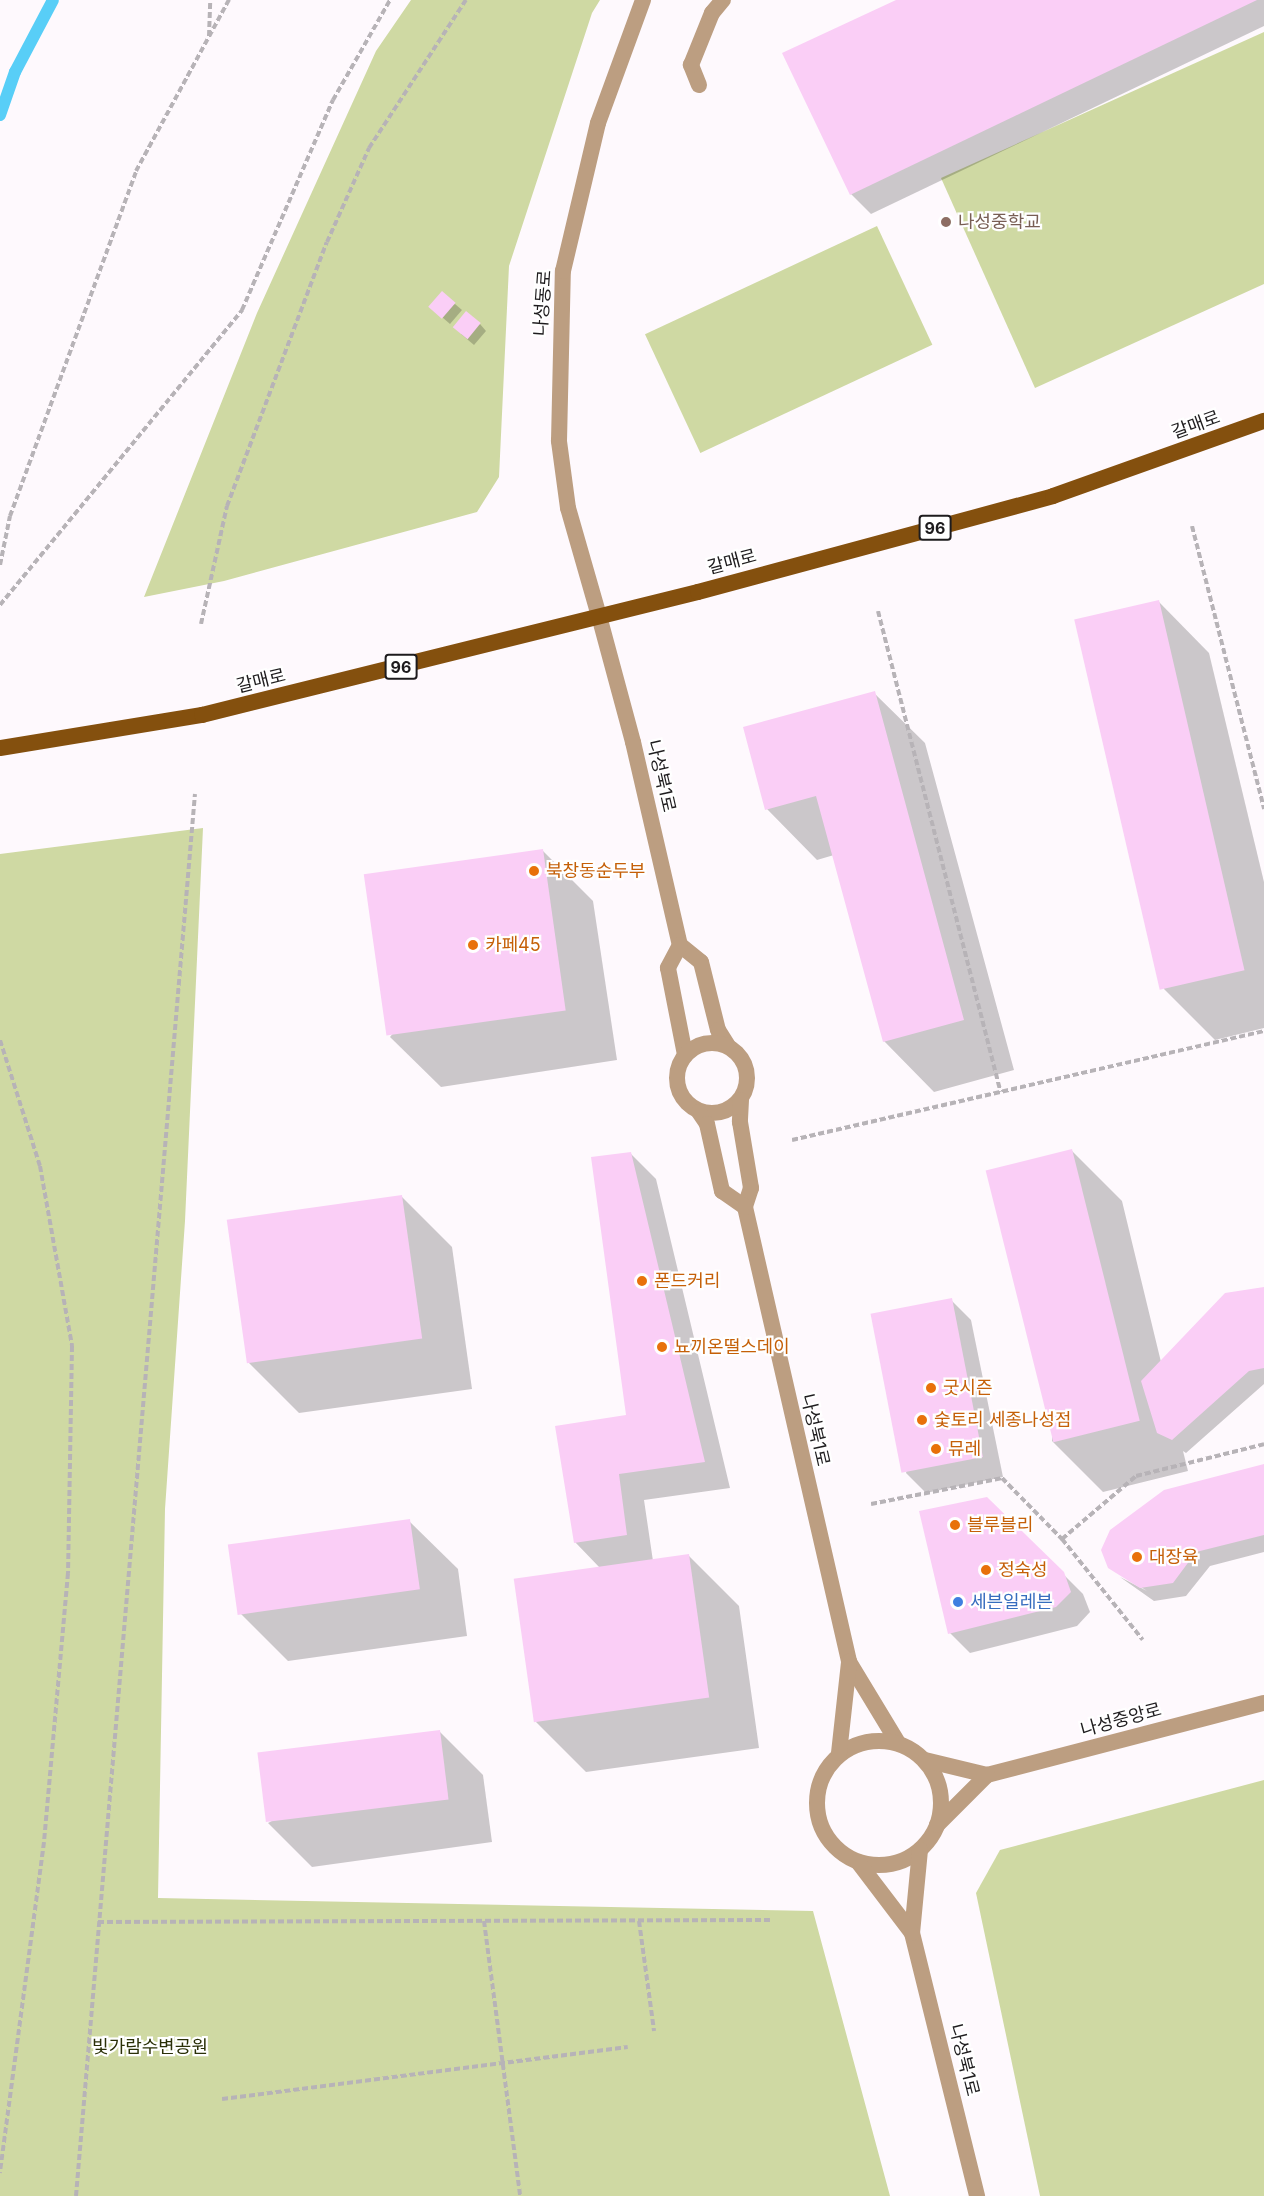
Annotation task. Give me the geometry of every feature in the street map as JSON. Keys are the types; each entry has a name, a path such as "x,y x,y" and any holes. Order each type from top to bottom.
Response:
{"main road":[{"name":"갈매로","path":"0,748 202,716 599,616 1053,496 1264,421"}],"street":[{"name":"나성동로","path":"599,616 568,508 559,441 564,272 598,123 643,0"},
{"path":"699,85 691,65 712,13 723,0"},
{"name":"나성북1로","path":"599,616 633,742 680,945"},
{"path":"685,1055 668,968 680,945 701,962 718,1030 728,1046 745,1064 747,1088 741,1100 722,1113 699,1112"},
{"path":"728,1046 705,1043 685,1055 679,1065 678,1087 690,1106 699,1112 707,1124 722,1191 745,1207"},
{"name":"나성북1로","path":"741,1100 740,1122 751,1188 745,1207 849,1662"},
{"path":"849,1662 898,1743 925,1760 987,1775"},
{"path":"849,1662 839,1753 818,1785 819,1823 841,1854 858,1862 890,1864 920,1850"},
{"name":"나성중앙로","path":"987,1775 1264,1703"},
{"path":"839,1753 868,1741 898,1743"},
{"path":"925,1760 940,1791 937,1825"},
{"path":"912,1933 920,1850 937,1825 987,1775"},
{"path":"858,1862 912,1933"},
{"name":"나성북1로","path":"912,1933 977,2196"}],"path":[{"path":"209,36 210,0"},
{"path":"0,565 10,516 136,171 229,0"},
{"path":"0,605 242,310 333,99 390,0"},
{"path":"201,624 227,506 327,242 369,148 466,0"},
{"path":"1192,526 1264,809"},
{"path":"878,611 1001,1092"},
{"path":"76,2196 90,2063 98,1922 195,794"},
{"path":"792,1140 1264,1032"},
{"path":"0,1040 40,1166 72,1346 68,1573 44,1842 0,2173"},
{"path":"1062,1539 1136,1476 1264,1444"},
{"path":"871,1504 1002,1478 1062,1539 1143,1640"},
{"path":"98,1922 770,1920"},
{"path":"484,1921 520,2196"},
{"path":"639,1921 654,2031"},
{"path":"222,2099 628,2047"}],"green space":[{"path":"411,0 600,0 592,13 509,266 499,477 477,512 224,581 144,597 257,313 376,51"},
{"path":"1264,32 1264,284 1035,388 941,178"},
{"path":"877,226 932,345 700,453 645,334"},
{"name":"빛가람수변공원","path":"203,828 185,1221 165,1509 158,1898 813,1911 890,2196 0,2196 0,854"},
{"path":"1264,1780 1264,2196 1040,2196 976,1893 1000,1850"}],"building":[{"path":"896,0 1257,0 850,195 782,53"},
{"path":"442,291 456,303 442,319 428,307"},
{"path":"466,311 481,323 468,339 453,327"},
{"path":"1159,600 1244,970 1160,990 1074,620"},
{"path":"875,691 964,1020 883,1042 816,796 765,810 743,727"},
{"path":"543,849 566,1010 386,1036 364,874"},
{"path":"1072,1149 1140,1421 1053,1442 986,1171"},
{"path":"631,1152 705,1462 619,1474 627,1535 574,1543 555,1426 626,1415 591,1157"},
{"path":"402,1195 422,1339 247,1363 227,1220"},
{"path":"1264,1287 1264,1368 1249,1371 1172,1440 1157,1433 1141,1381 1225,1293"},
{"path":"952,1298 983,1457 901,1473 871,1314"},
{"path":"1264,1464 1264,1535 1196,1552 1173,1583 1140,1588 1108,1568 1101,1550 1110,1530 1164,1490"},
{"path":"987,1497 1064,1572 1071,1592 1056,1607 948,1634 919,1511"},
{"path":"410,1519 420,1589 238,1615 228,1545"},
{"path":"689,1554 709,1698 534,1722 514,1579"},
{"path":"440,1730 449,1799 266,1822 257,1752"}],"waterway":[{"path":"0,115 15,72 53,0"}],"place":[{"name":"나성중학교","path":"946,222"},
{"name":"북창동순두부","path":"534,871"},
{"name":"카페45","path":"473,945"},
{"name":"폰드커리","path":"642,1281"},
{"name":"뇨끼온떨스데이","path":"662,1347"},
{"name":"굿시즌","path":"931,1388"},
{"name":"숯토리 세종나성점","path":"922,1420"},
{"name":"뮤레","path":"936,1449"},
{"name":"블루블리","path":"955,1525"},
{"name":"대장육","path":"1137,1557"},
{"name":"정숙성","path":"986,1570"},
{"name":"세븐일레븐","path":"958,1602"}]}
